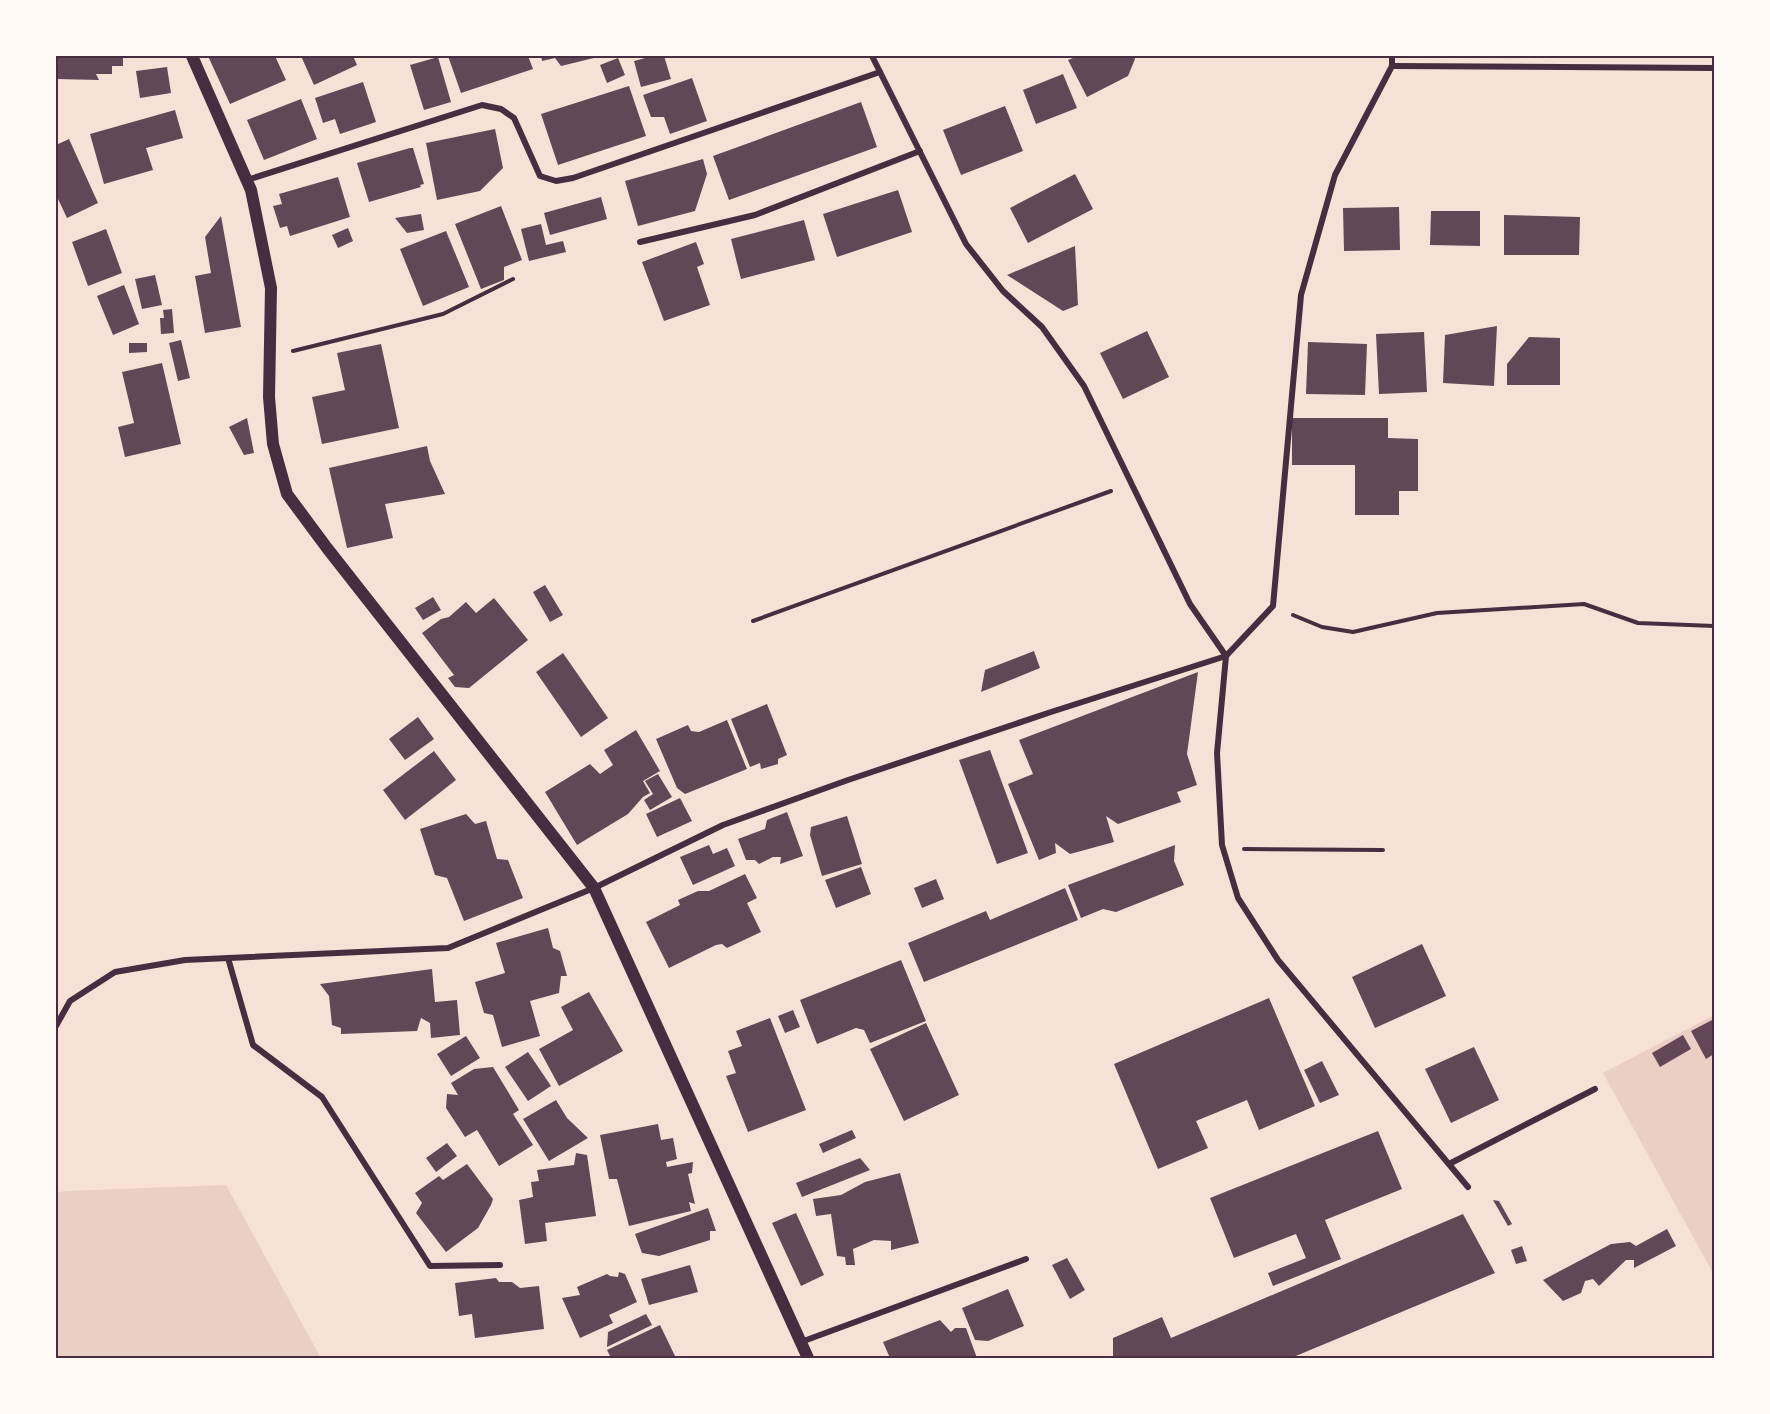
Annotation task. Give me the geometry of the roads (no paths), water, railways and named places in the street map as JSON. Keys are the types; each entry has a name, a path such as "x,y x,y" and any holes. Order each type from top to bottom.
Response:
{"main road":[{"path":"192,56 251,190 271,288 268,397 273,444 287,494 594,888 808,1359"}],"street":[{"path":"872,56 966,244 1003,291 1042,327 1084,387 1190,604 1226,656 1217,753 1222,849 1238,898 1278,960 1468,1187"},
{"path":"56,1026 70,1001 115,972 185,960 448,948 594,888 723,825 870,772 1226,656 1273,606 1301,295 1335,175 1392,66 1392,56"},
{"path":"1392,66 1714,68"},
{"path":"247,180 482,105 501,109 514,118 540,176 556,181 565,180 880,72"},
{"path":"640,242 755,215 920,151"},
{"path":"228,958 254,1045 322,1097 430,1266 500,1265"},
{"path":"1449,1164 1595,1089"},
{"path":"801,1342 1026,1259"}]}
